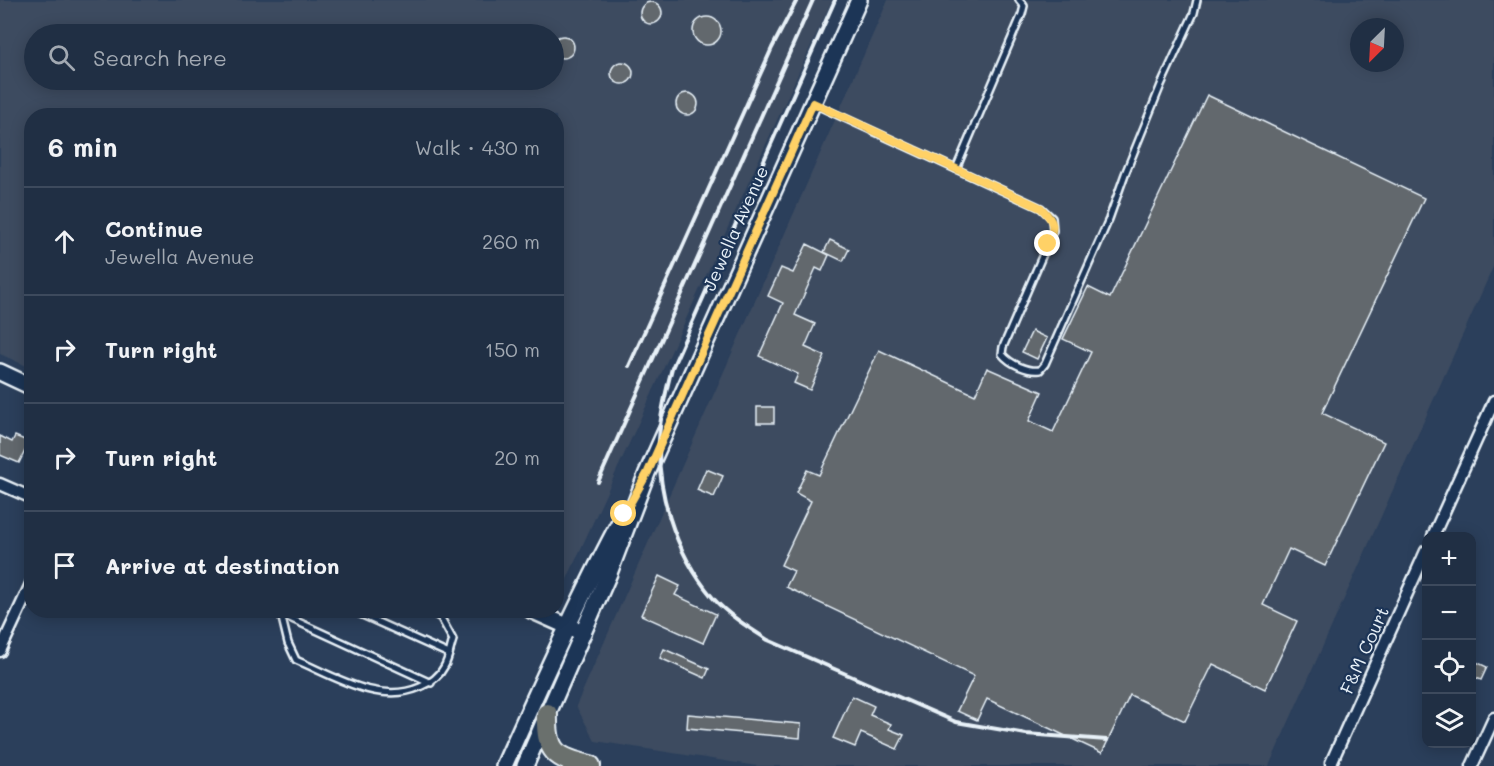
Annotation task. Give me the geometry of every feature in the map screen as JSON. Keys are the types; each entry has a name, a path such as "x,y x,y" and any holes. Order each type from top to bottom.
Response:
{"highway":[{"path":"548,714 548,738 555,753 567,760 590,766"}],"main road":[{"name":"Jewella Avenue","path":"525,766 548,714 575,630 605,550 648,472 859,0"},
{"path":"0,372 24,383"},
{"path":"549,618 575,630"},
{"name":"Jewella Avenue","path":"504,766 575,630"}],"street":[{"path":"1435,532 1494,401"},
{"path":"0,484 24,494"},
{"name":"F&M Court","path":"1331,763 1422,560"},
{"path":"0,651 24,599"},
{"path":"1472,766 1494,718"}],"lane":[{"path":"956,169 1022,14 1024,6 1019,0"},
{"path":"813,103 1041,208 1052,218 1051,237 1002,354 1006,360 1032,371 1040,370 1045,364 1109,219 1161,85 1194,13 1197,0"},
{"path":"282,618 288,643 296,660 366,689 385,694 409,692 430,683 445,666 453,640 441,618"},
{"path":"292,618 430,683"},
{"path":"369,618 449,654"}],"shaded area":[{"path":"0,0 832,0 564,586 564,108 24,108 24,365 0,354"},
{"path":"888,0 1494,0 1494,265 1269,766 757,766 595,741 576,706"}],"building":[{"path":"651,2 659,5 662,13 659,21 651,24 643,21 640,13 643,5"},
{"path":"707,17 717,21 721,31 717,41 707,45 697,41 693,31 697,21"},
{"path":"564,36 571,39 573,43 571,55 564,58"},
{"path":"622,62 630,65 633,73 630,81 622,84 614,81 611,73 614,65"},
{"path":"687,93 695,96 698,104 695,112 687,115 679,112 676,104 679,96"},
{"path":"1207,95 1424,198 1322,413 1384,442 1325,566 1289,549 1263,605 1297,621 1265,689 1213,664 1185,721 1130,695 1102,753 987,699 977,720 957,711 974,676 786,587 794,571 781,565 811,501 796,493 807,470 819,475 879,350 975,395 987,368 1042,392 1029,421 1053,432 1091,352 1063,339 1088,287 1110,298"},
{"path":"830,240 849,249 843,261 824,252"},
{"path":"807,244 829,255 822,271 816,268 795,315 815,324 805,347 825,356 810,390 794,383 798,374 759,356 783,303 768,296 781,268 793,273"},
{"path":"1032,331 1047,338 1037,359 1022,352"},
{"path":"757,407 774,407 774,423 757,423"},
{"path":"0,436 12,442 15,436 24,440 24,453 19,463 0,455"},
{"path":"706,469 723,476 714,497 697,490"},
{"path":"659,576 680,586 675,595 716,614 703,643 641,615"},
{"path":"664,649 709,669 705,678 660,658"},
{"path":"1476,662 1487,667 1481,680 1476,678"},
{"path":"852,696 874,706 870,715 891,724 889,729 904,735 897,749 861,733 855,747 833,738"},
{"path":"688,714 801,724 800,738 687,728"}],"railway":[{"path":"629,366 772,48 797,0"},
{"path":"598,482 813,0"},
{"path":"835,0 672,368 662,412 659,450 664,495 678,540 699,580 713,598 732,616 768,640 956,722 1026,734 1107,740"}],"route":[{"path":"624,514 648,472 813,103 1041,208 1052,218 1053,231 1048,244"}]}
